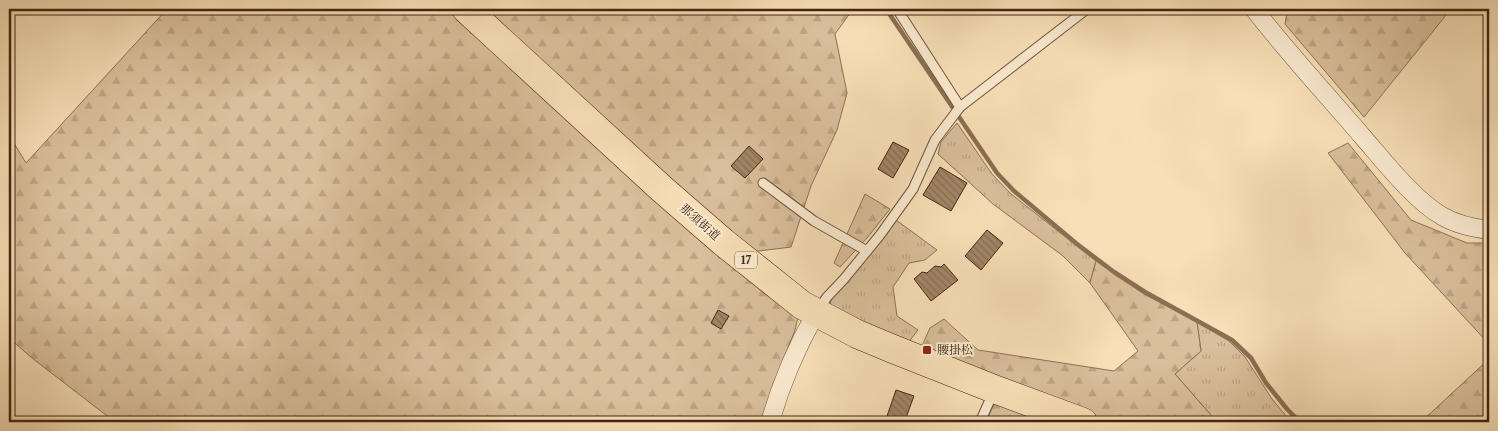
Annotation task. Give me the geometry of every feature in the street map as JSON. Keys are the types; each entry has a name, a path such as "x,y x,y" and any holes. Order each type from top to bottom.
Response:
{"main road":[{"name":"那須街道","path":"466,9 662,190 802,305 866,338 994,389 1084,422"}],"street":[{"path":"1254,9 1396,175 1419,198 1441,216 1467,227 1489,230"},
{"path":"770,422 777,398 800,343 816,313"}],"lane":[{"path":"897,9 960,107"},
{"path":"816,313 827,297 867,251 912,189 935,140 960,107 1087,9"},
{"path":"763,183 814,221 867,251"},
{"path":"980,422 994,389"}],"green space":[{"path":"167,9 453,9 798,317 763,422 115,422 9,338 9,135 26,163"},
{"path":"486,9 853,9 835,34 847,93 837,130 811,186 791,247 751,252"},
{"path":"1309,9 1451,9 1364,117 1285,24 1287,12"},
{"path":"957,123 992,174 1011,194 1096,261 1090,283 1063,256 993,204 938,154 941,142"},
{"path":"1348,143 1411,220 1467,243 1489,243 1489,344 1405,253 1328,153"},
{"path":"865,194 890,209 867,238 840,267 834,263"},
{"path":"896,220 937,250 925,260 909,263 893,287 897,316 918,330 908,343 836,310 830,303"},
{"path":"1096,261 1144,294 1197,322 1201,351 1175,374 1217,422 1099,422 921,348 930,328 944,319 978,350 1114,371 1138,351 1090,283"},
{"path":"1197,322 1229,341 1245,357 1272,399 1291,422 1217,422 1175,374 1201,351"},
{"path":"1489,359 1489,422 1421,422"},
{"path":"996,399 1055,422 986,422"}],"building":[{"path":"893,142 909,150 893,178 878,169"},
{"path":"749,146 763,159 745,178 731,166"},
{"path":"940,167 967,183 951,211 923,195"},
{"path":"987,230 1003,243 981,270 965,256"},
{"path":"944,264 958,280 931,301 914,279 922,272 927,273 935,266 941,267"},
{"path":"718,310 729,316 721,329 711,323"},
{"path":"896,390 914,396 905,422 885,422"}],"waterway":[{"path":"886,9 997,173 1014,191 1077,244 1114,272 1145,292 1232,340 1251,358 1266,383 1300,422"}],"place":[{"name":"腰掛松","path":"927,350"}]}
